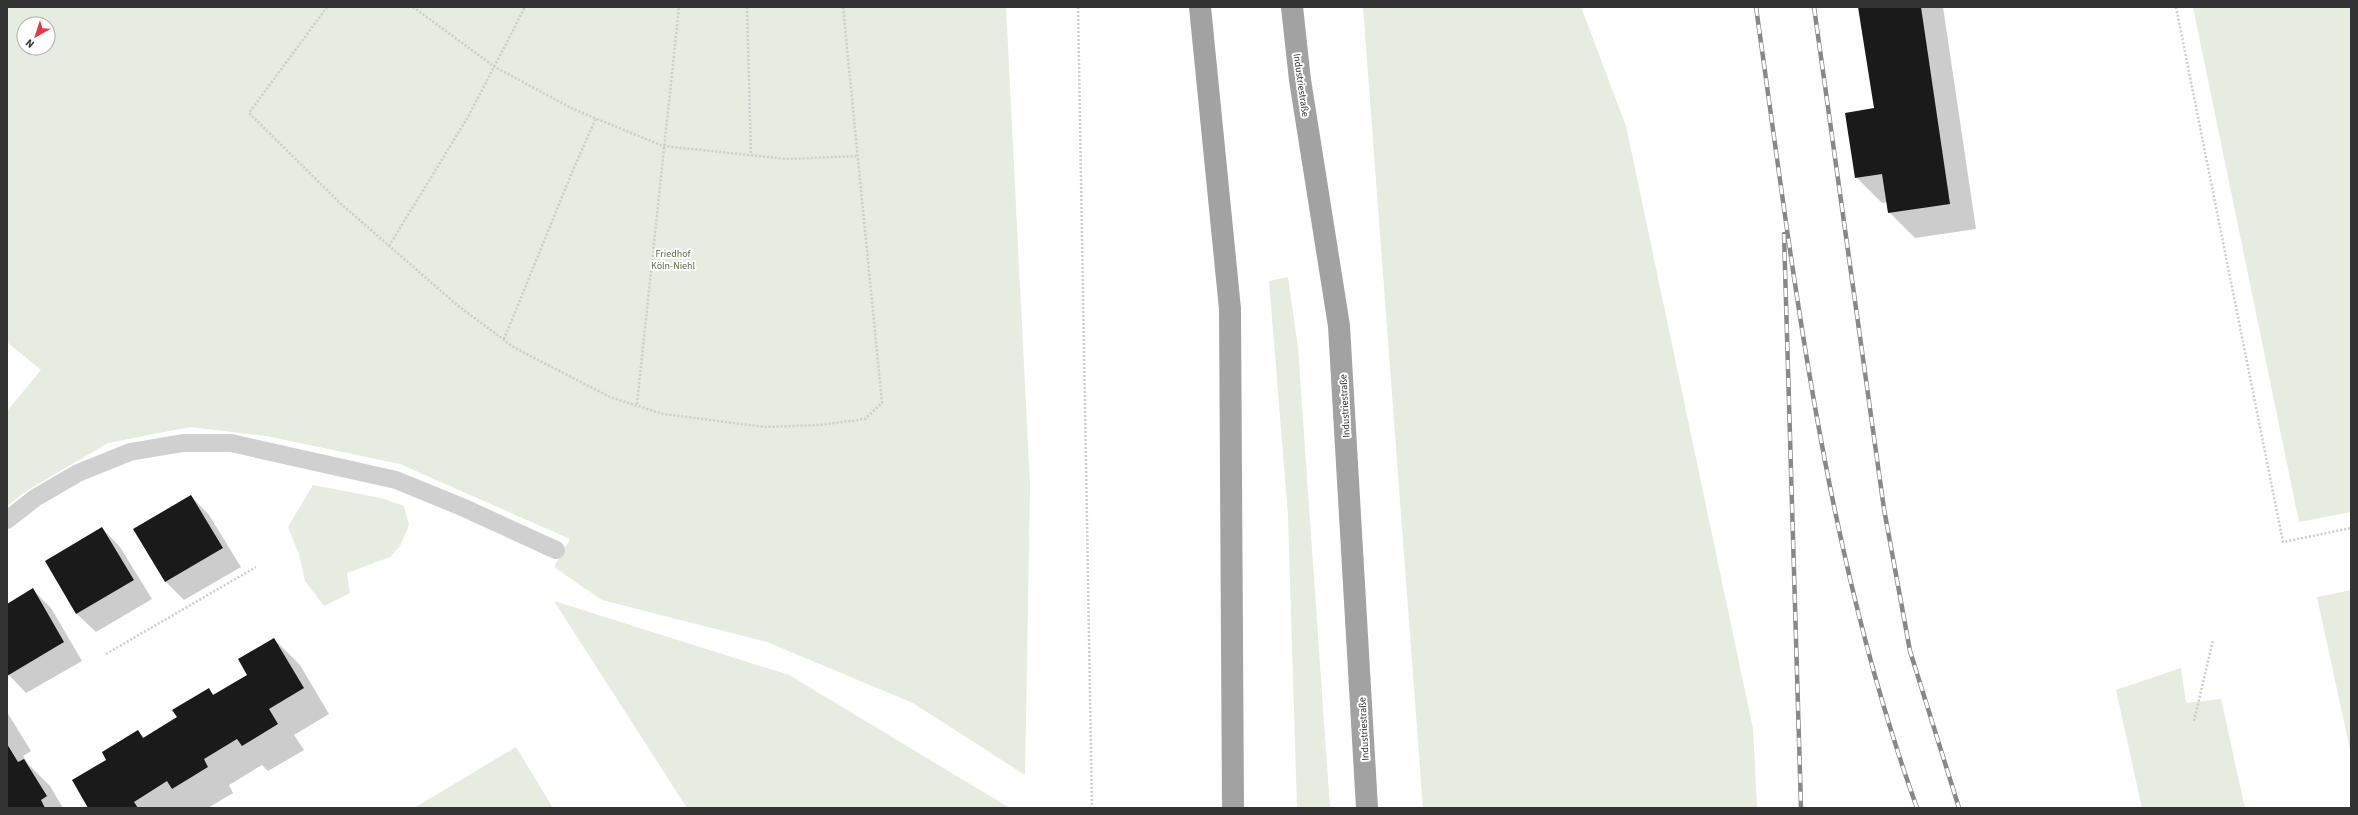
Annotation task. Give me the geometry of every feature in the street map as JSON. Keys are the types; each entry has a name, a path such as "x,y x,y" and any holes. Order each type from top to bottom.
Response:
{"highway":[{"path":"1200,7 1230,310 1233,808"},
{"name":"Industriestraße","path":"1292,7 1300,80 1339,326 1367,808"}],"lane":[{"path":"7,520 34,498 78,473 130,452 183,443 231,443 396,480 462,506 556,550"}],"path":[{"path":"327,7 249,113 340,203 457,305 515,348 610,397 637,404 663,414 765,427 819,425 865,419 882,403 856,156 843,7"},
{"path":"414,7 495,67 574,109 663,146 787,159 856,156"},
{"path":"389,246 468,117 525,7"},
{"path":"637,404 663,146 679,7"},
{"path":"747,7 751,156"},
{"path":"1078,7 1092,808"},
{"path":"2176,7 2283,542 2351,528"},
{"path":"504,339 570,177 596,118"},
{"path":"106,654 256,567"},
{"path":"2194,721 2213,640"}],"green space":[{"name":"Friedhof Köln-Niehl","path":"7,7 1006,7 1030,486 1025,775 913,703 767,642 602,600 554,567 570,539 400,464 266,436 190,427 108,443 28,490 7,506 7,411 41,370 7,342"},
{"path":"1363,7 1581,7 1626,126 1753,729 1757,808 1423,808"},
{"path":"2193,7 2351,7 2351,512 2299,522"},
{"path":"1288,277 1298,348 1330,808 1297,808 1288,515 1269,281"},
{"path":"313,485 381,498 404,506 409,525 400,546 390,557 347,573 350,593 324,606 305,581 299,554 288,527"},
{"path":"2351,590 2351,754 2317,597"},
{"path":"554,601 789,675 1010,808 687,808"},
{"path":"2181,668 2186,703 2221,699 2245,808 2142,808 2116,690"},
{"path":"516,747 553,808 414,808"}],"building":[{"path":"1858,7 1921,7 1950,204 1888,213 1882,174 1855,178 1845,113 1874,108"},
{"path":"191,495 223,548 165,582 133,529"},
{"path":"102,527 134,580 76,614 45,561"},
{"path":"33,588 64,642 7,676 7,604"},
{"path":"274,638 304,688 269,709 278,724 242,746 237,739 204,759 208,767 172,789 167,781 134,802 138,808 88,808 72,780 106,760 102,752 138,730 143,738 177,717 172,710 209,688 213,695 247,675 238,659"},
{"path":"7,744 18,762 24,759 47,796 41,800 45,808 7,808"}],"railway":[{"path":"1756,7 1799,311 1835,512 1858,612 1885,711 1917,808"},
{"path":"1814,7 1884,509 1910,651 1959,808"},
{"path":"1784,234 1801,808"}]}
